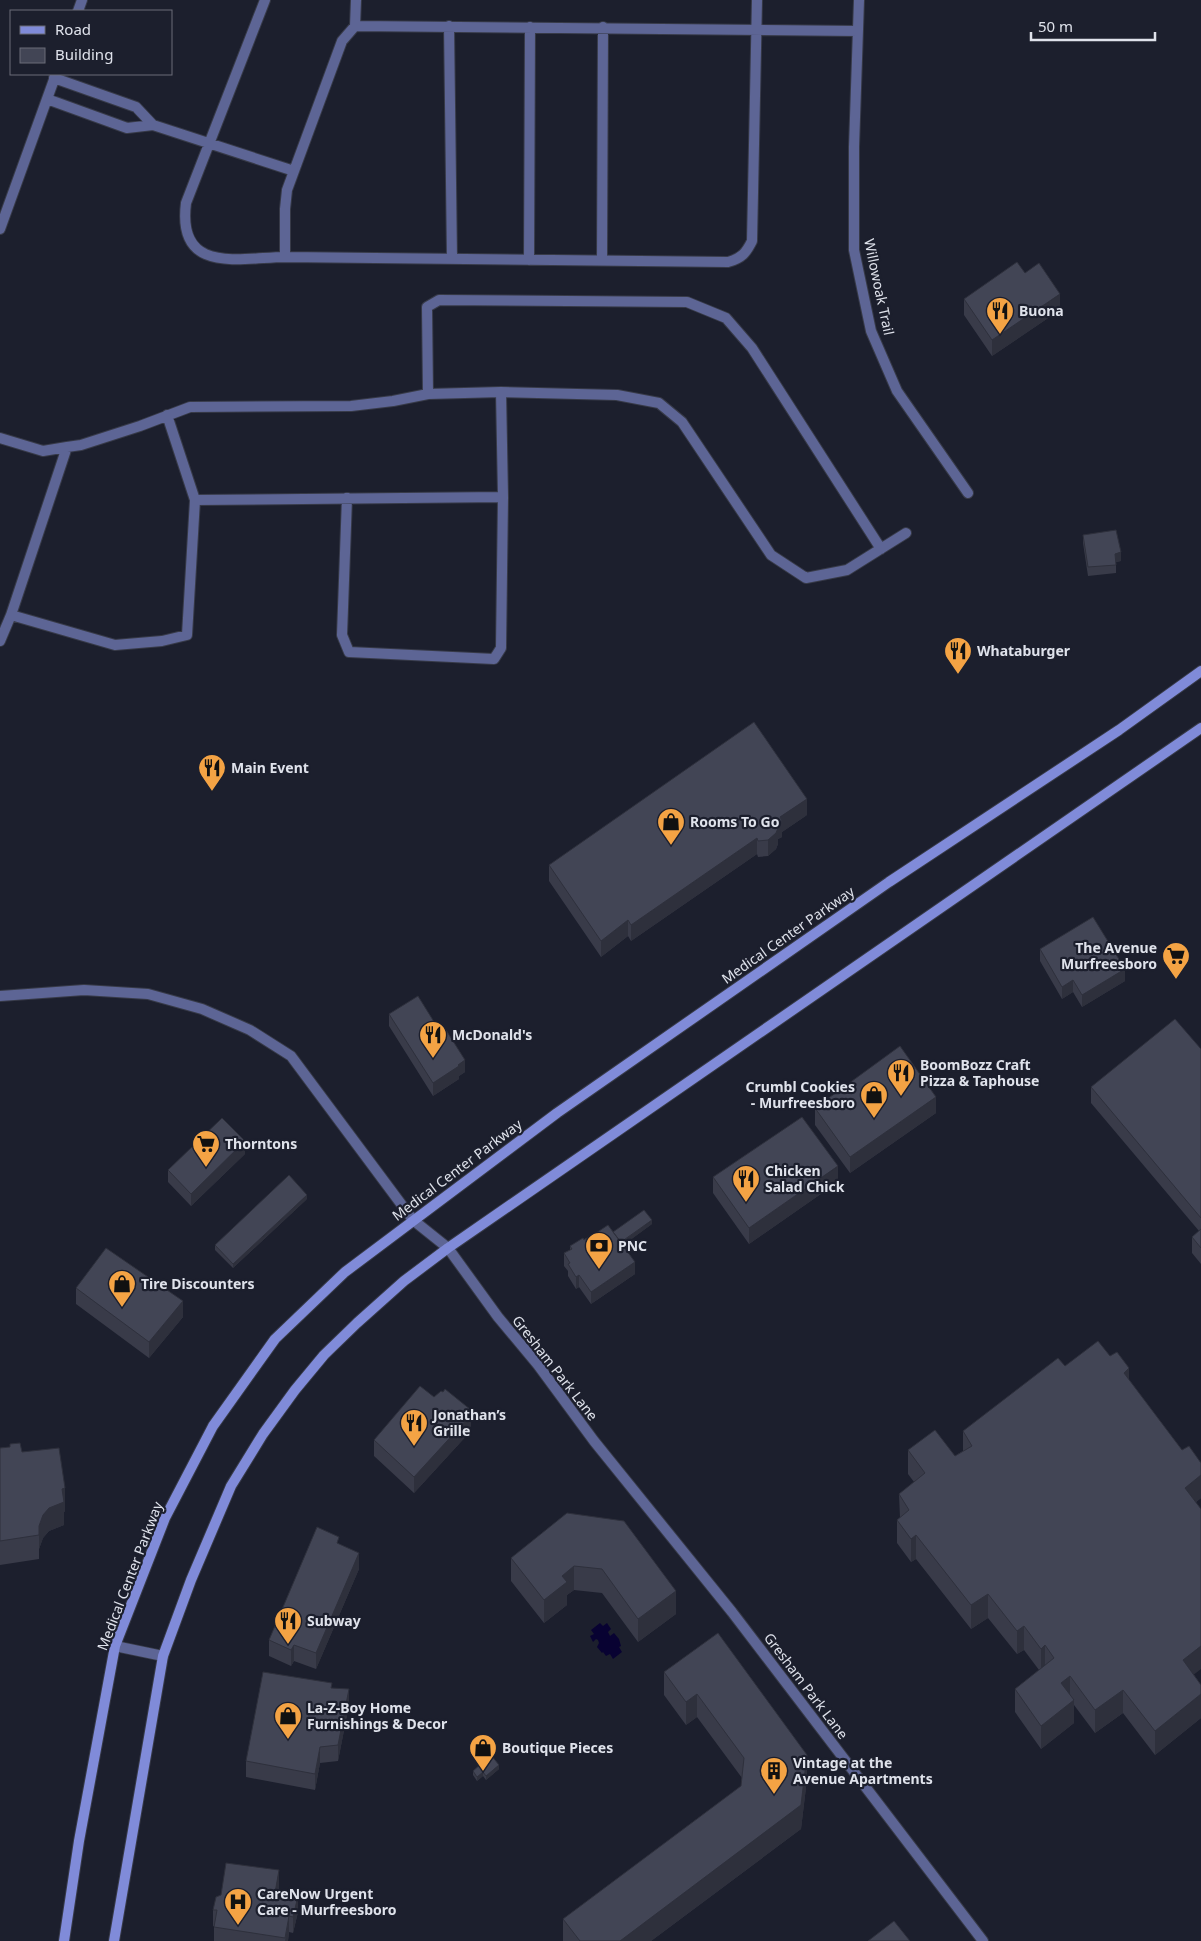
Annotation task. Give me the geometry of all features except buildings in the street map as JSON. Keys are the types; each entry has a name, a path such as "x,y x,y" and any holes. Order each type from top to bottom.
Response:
{"main road":[{"name":"Medical Center Parkway","path":"64,1941 79,1841 115,1646 164,1518 213,1426 275,1339 345,1272 557,1113 889,882 1118,730 1201,671"},
{"path":"114,1941 163,1656 191,1580 231,1486 262,1434 295,1390 331,1349 404,1281 448,1248 1201,728"}],"street":[{"path":"265,0 210,143 191,186 186,203 184,221 188,236 202,254 214,258 285,257 728,262 739,259 746,253 752,241 753,230 757,0"},
{"path":"285,257 287,190 342,41 354,26 356,0"},
{"name":"Willowoak Trail","path":"860,0 854,147 854,250 871,331 897,391 968,493"},
{"path":"354,26 858,31"},
{"path":"449,26 452,259"},
{"path":"529,260 530,27"},
{"path":"602,260 603,27"},
{"path":"0,229 55,76 136,107 153,125"},
{"path":"47,99 127,128 153,125 294,171"},
{"path":"428,394 427,306 439,300 687,302 726,318 752,348 881,549"},
{"path":"346,498 342,635 349,652 494,659 501,648 503,497 500,392"},
{"path":"0,438 43,451 81,445 190,407 351,406 393,402 428,394 500,392 617,394 659,403 682,422 771,555 806,578 847,570 906,533"},
{"path":"11,615 115,645 162,641 187,635 195,500 167,415"},
{"path":"0,641 11,615 66,447"},
{"path":"195,500 503,497"},
{"name":"Gresham Park Lane","path":"0,996 84,990 148,994 202,1009 250,1030 291,1056 413,1220 448,1248 498,1317 538,1364 594,1441 732,1612 983,1941"},
{"path":"115,1646 163,1656"}],"shaded area":[{"path":"600,1623 603,1626 607,1623 611,1629 608,1632 610,1636 614,1633 619,1639 621,1646 619,1647 622,1652 613,1659 610,1654 606,1656 602,1653 597,1647 598,1640 596,1639 593,1642 590,1636 594,1634 591,1630"}],"place":[{"name":"Buona","path":"1000,335"},
{"name":"Whataburger","path":"958,675"},
{"name":"Main Event","path":"212,792"},
{"name":"Rooms To Go","path":"671,846"},
{"name":"The Avenue Murfreesboro","path":"1176,980"},
{"name":"McDonald's","path":"433,1059"},
{"name":"BoomBozz Craft Pizza & Taphouse","path":"901,1097"},
{"name":"Crumbl Cookies - Murfreesboro","path":"874,1119"},
{"name":"Thorntons","path":"206,1168"},
{"name":"Chicken Salad Chick","path":"746,1203"},
{"name":"PNC","path":"599,1270"},
{"name":"Tire Discounters","path":"122,1308"},
{"name":"Jonathan’s Grille","path":"414,1447"},
{"name":"Subway","path":"288,1645"},
{"name":"La-Z-Boy Home Furnishings & Decor","path":"288,1740"},
{"name":"Boutique Pieces","path":"483,1772"},
{"name":"Vintage at the Avenue Apartments","path":"774,1795"},
{"name":"CareNow Urgent Care - Murfreesboro","path":"238,1926"}]}
